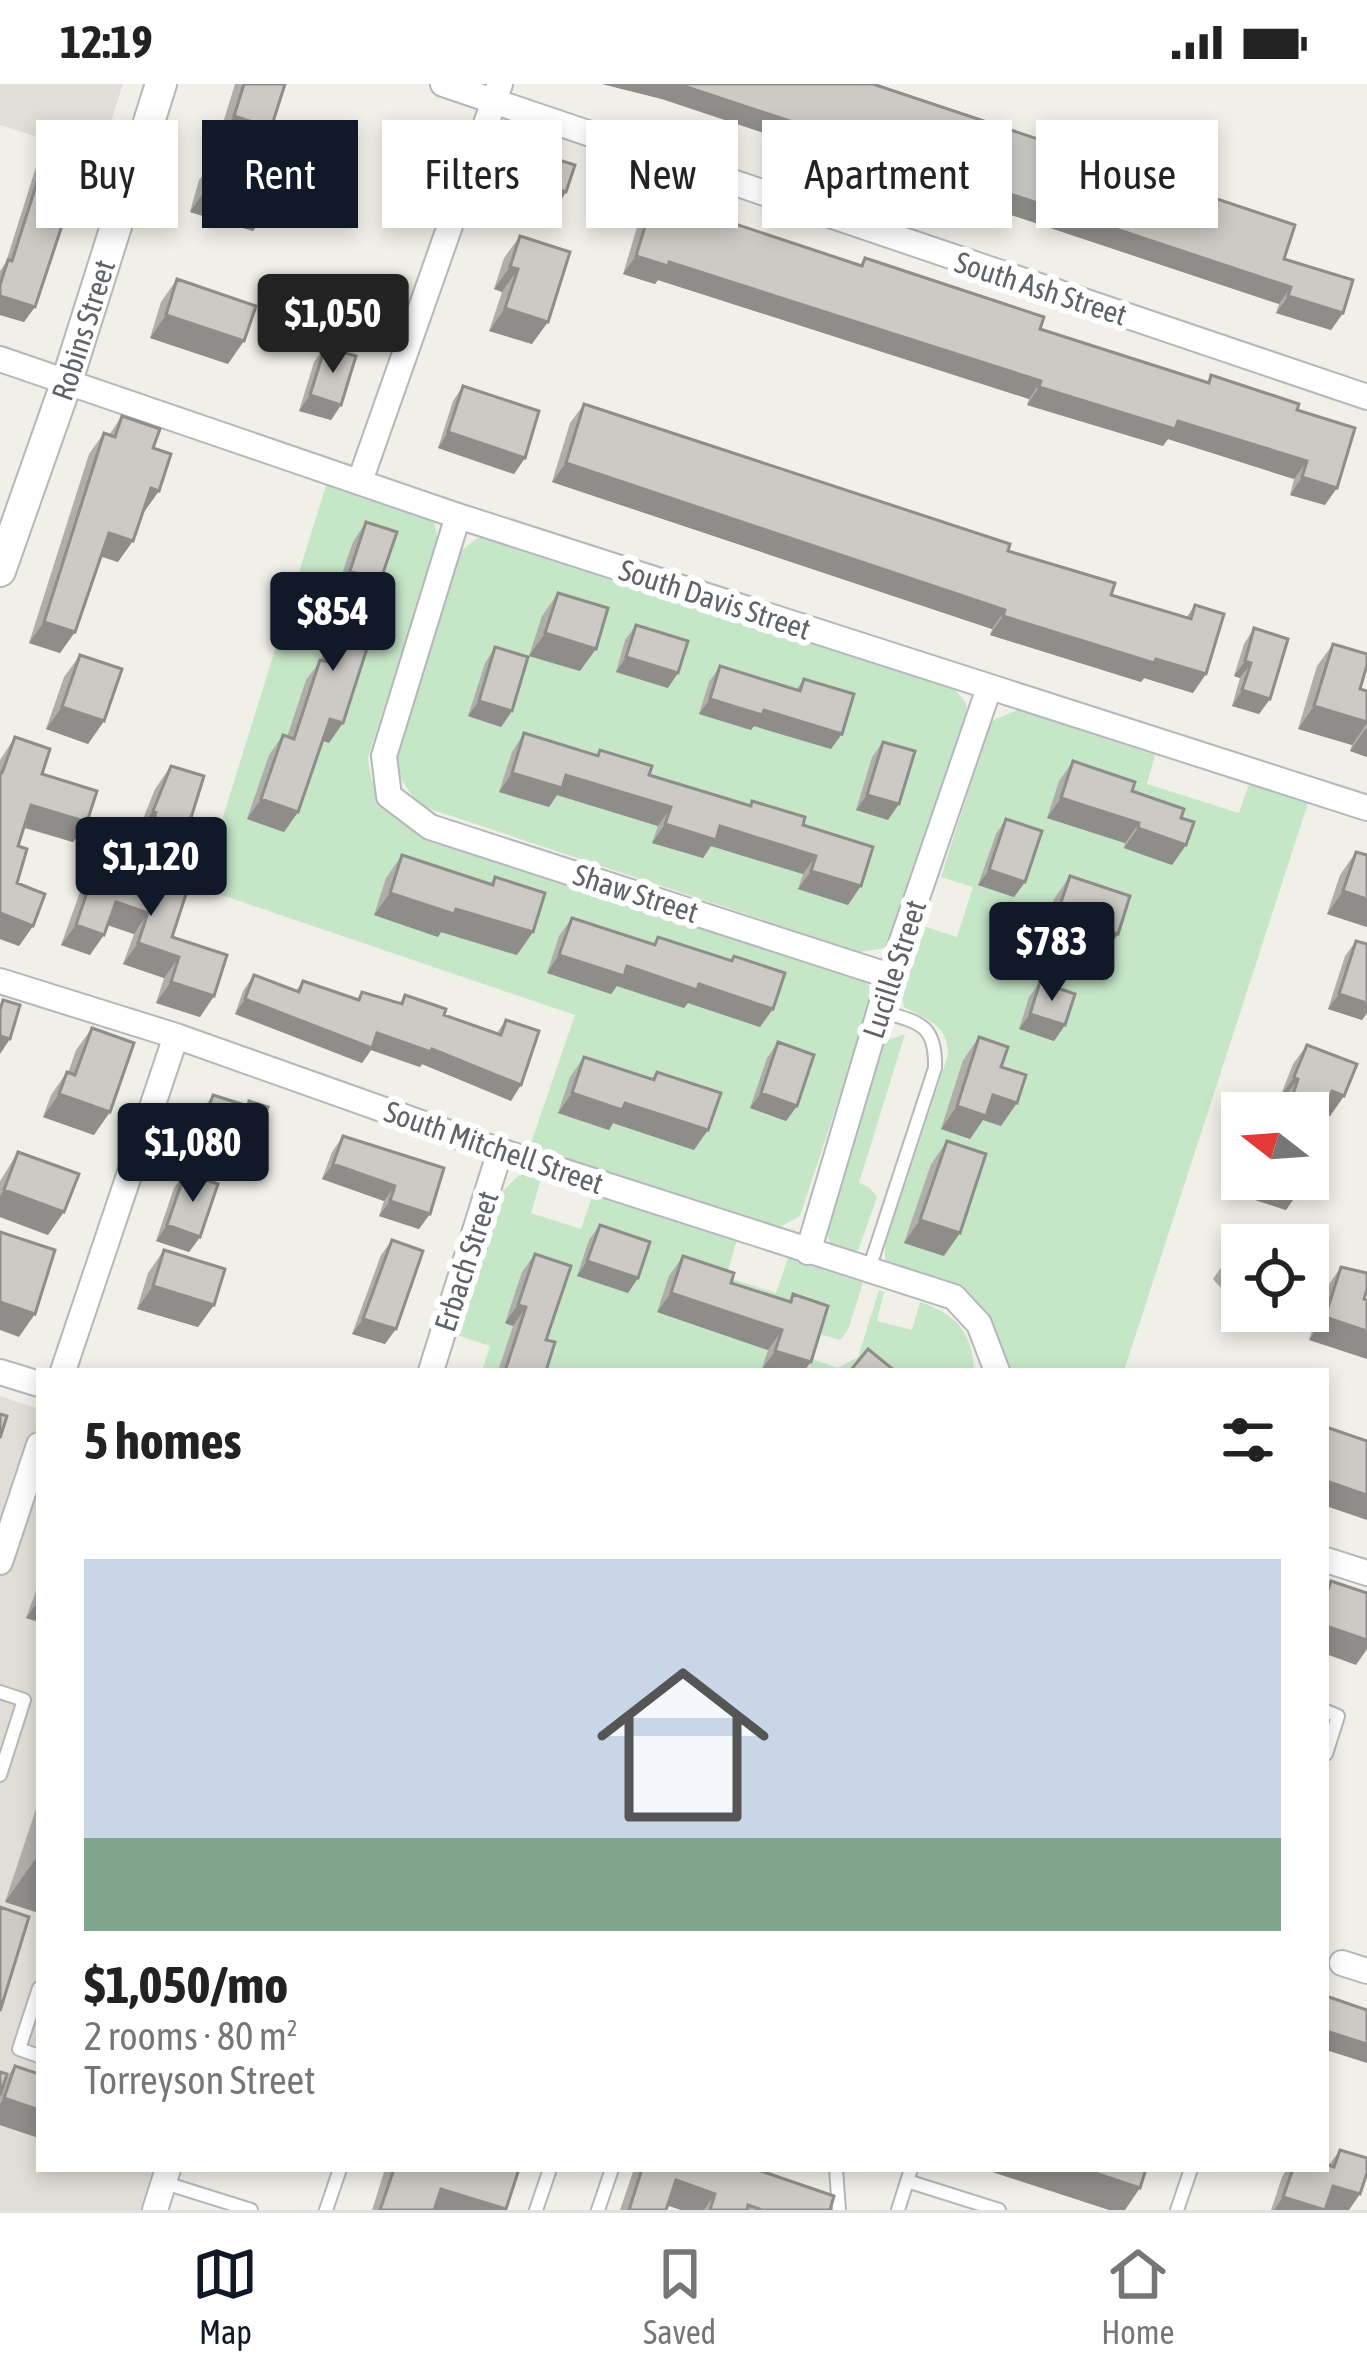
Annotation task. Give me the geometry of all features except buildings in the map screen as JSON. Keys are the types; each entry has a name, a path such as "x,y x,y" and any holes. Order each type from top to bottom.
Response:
{"street":[{"name":"Robins Street","path":"0,571 67,381 161,84"},
{"name":"South Ash Street","path":"443,84 497,93 1367,397"},
{"path":"360,481 497,93"},
{"name":"South Davis Street","path":"0,359 458,516 1367,808"},
{"name":"Shaw Street","path":"458,516 384,756 389,796 430,827 890,976"},
{"name":"Lucille Street","path":"808,1252 890,976 989,688"},
{"name":"South Mitchell Street","path":"0,981 176,1036 500,1151 954,1297 979,1324 996,1368"},
{"path":"65,1368 176,1036"},
{"name":"Erbach Street","path":"432,1368 500,1151"},
{"path":"0,1372 36,1383"},
{"path":"0,1562 36,1453"},
{"path":"1329,1561 1367,1573"},
{"path":"155,2210 166,2176"}],"lane":[{"path":"869,1270 935,1067 935,1041 922,1024 880,1010"},
{"path":"0,1692 24,1700 0,1775"},
{"path":"1329,1713 1338,1716 1329,1744"},
{"path":"36,1997 19,2049 36,2055"},
{"path":"326,2210 339,2172"},
{"path":"536,2210 549,2172"},
{"path":"598,2210 610,2172"},
{"path":"836,2172 839,2210"},
{"path":"1178,2210 1190,2172"},
{"path":"898,2210 909,2175 999,2210"},
{"path":"166,2176 251,2210"}],"shaded area":[{"path":"0,84 123,84 111,120 36,120 36,137 0,125"},
{"path":"0,1396 36,1408 36,2172 157,2172 144,2210 0,2210"}],"green space":[{"path":"328,479 427,514 434,521 438,540 368,758 377,793 398,819 419,833 864,980 870,987 872,999 800,1216 782,1226 769,1226 530,1146 575,1015 201,888"},
{"path":"494,535 952,686 966,703 967,715 893,941 886,948 860,952 417,801 398,769 395,752 462,550 478,538"},
{"path":"1018,710 1155,755 1147,784 1239,813 1249,784 1308,803 1125,1368 1004,1368 988,1323 967,1296 891,1266 885,1259 885,1245 948,1055 940,1030 904,1007 902,994 926,927 957,937 973,887 941,877 991,721"},
{"path":"905,1034 859,1183 877,1197 858,1251 851,1256 832,1246 826,1226 885,1041"},
{"path":"542,1175 531,1213 581,1229 593,1194 737,1240 726,1277 776,1293 788,1258 863,1283 848,1330 840,1340 820,1334 812,1359 838,1368 483,1368 490,1346 457,1335 503,1191 518,1176"},
{"path":"879,1290 884,1292 877,1321 912,1330 920,1302 953,1319 970,1346 974,1368 838,1368 858,1357"}]}
